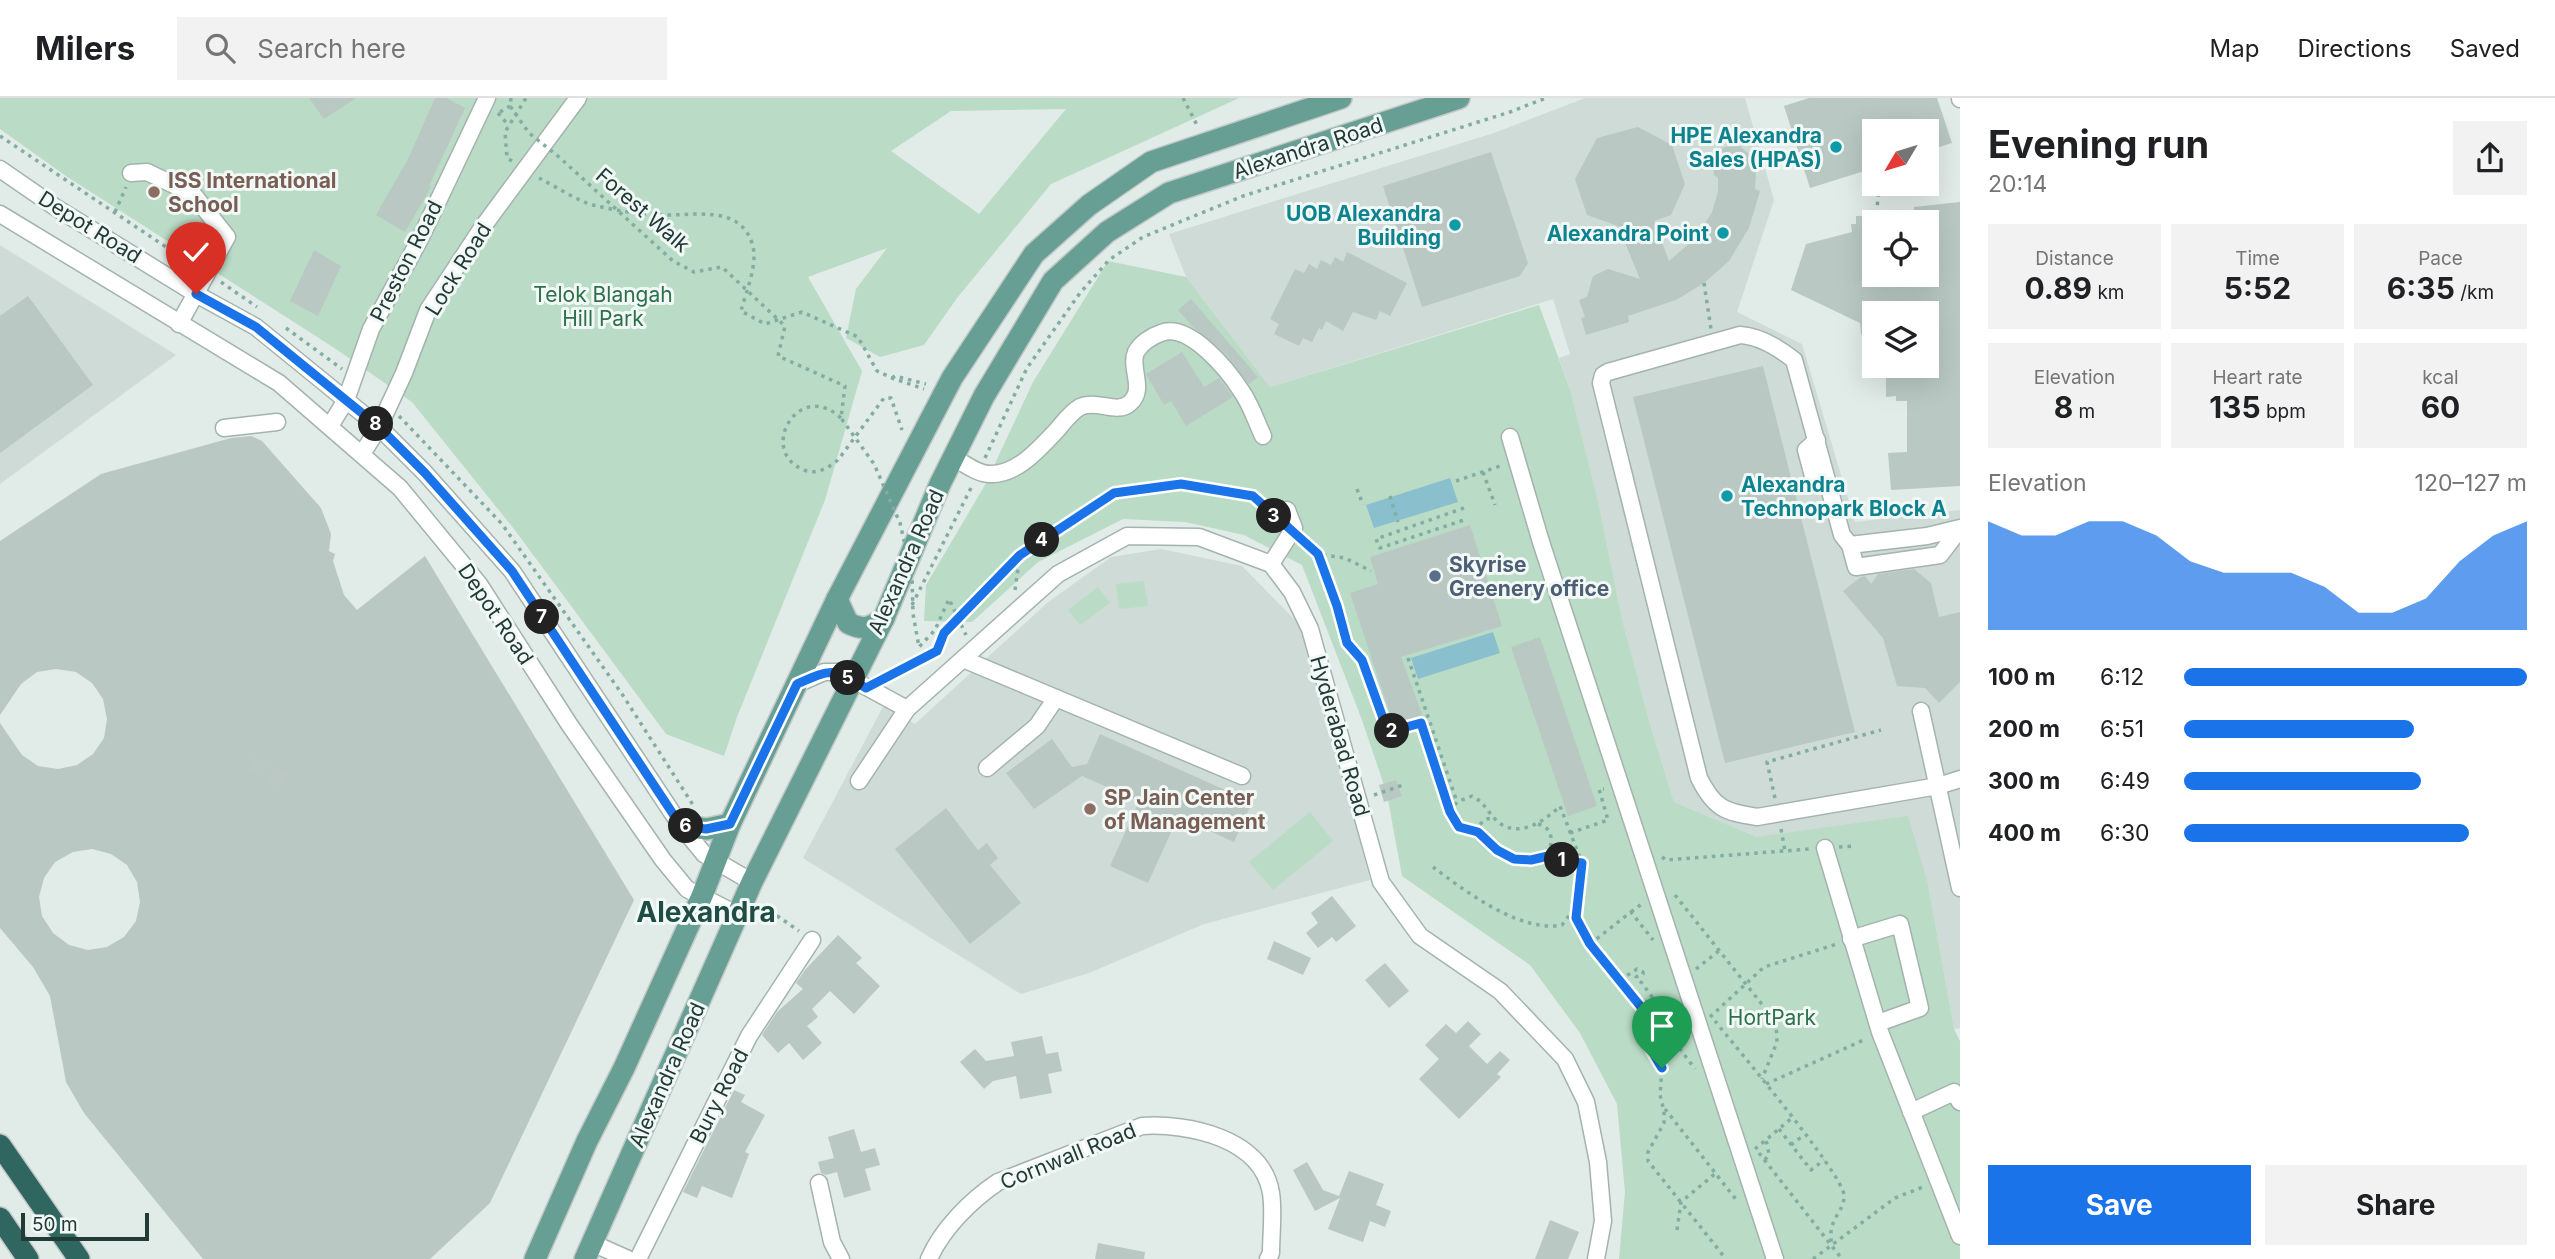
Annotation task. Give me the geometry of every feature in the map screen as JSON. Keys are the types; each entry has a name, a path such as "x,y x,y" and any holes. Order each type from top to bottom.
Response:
{"highway":[{"path":"0,1144 79,1259"},
{"path":"0,1218 28,1259"}],"main road":[{"name":"Alexandra Road","path":"535,1259 702,896 730,824 837,599 952,378 1034,254 1089,205 1151,162 1340,98"},
{"name":"Alexandra Road","path":"588,1251 747,915 752,882 859,684 884,618 953,457 984,396 1053,281 1107,232 1169,193 1459,98"},
{"path":"837,599 848,623 859,629 870,628 884,618"},
{"path":"681,826 706,829 730,824"}],"street":[{"name":"Preston Road","path":"330,426 346,400 371,329 420,239 486,98"},
{"name":"Lock Road","path":"362,454 379,427 404,373 428,310 482,228 578,98"},
{"name":"Depot Road","path":"0,169 55,207 196,294 256,327 379,427 425,473 512,571 681,826 704,854 752,882"},
{"path":"131,173 147,172 193,194 227,237 179,324"},
{"name":"Depot Road","path":"0,214 279,383 400,488 479,584 569,724 663,860 687,889 747,915"},
{"path":"953,457 993,475 1013,469 1028,458 1077,409 1090,403 1119,409 1129,405 1136,396 1138,387 1135,354 1140,346 1153,336 1170,330 1185,333 1211,354 1243,392 1263,436"},
{"path":"1960,529 1927,536 1850,545 1842,535 1794,360 1751,336 1740,335 1603,374 1601,383 1699,778 1718,807 1735,814 1756,817 1938,786 1960,779"},
{"path":"224,428 277,422"},
{"path":"1510,437 1526,496 1683,979 1704,1020 1775,1259"},
{"path":"859,781 907,709 957,651 1058,574 1127,536 1199,537 1271,564 1294,527 1287,510"},
{"name":"Hyderabad Road","path":"1271,564 1292,592 1310,629 1381,883 1420,936 1500,991 1565,1059 1586,1102 1598,1161 1603,1221 1596,1259"},
{"path":"957,651 1056,698 1242,776"},
{"path":"797,684 824,672 839,672 907,709"},
{"path":"987,768 1037,726 1056,698"},
{"path":"1921,711 1960,888"},
{"path":"1825,848 1879,1027 1960,1236"},
{"path":"1851,939 1900,924 1920,1008 1879,1027"},
{"name":"Bury Road","path":"638,1259 749,1036 812,940"},
{"path":"1911,1112 1954,1092 1960,1102"},
{"name":"Cornwall Road","path":"929,1259 935,1244 979,1195 998,1182 1142,1126 1156,1125 1178,1127 1230,1140 1249,1153 1262,1170 1271,1192 1271,1253 1268,1259"},
{"path":"819,1183 832,1242 841,1259"},
{"path":"588,1251 628,1259"}],"path":[{"name":"Forest Walk","path":"511,98 510,106 530,133 673,261 694,272 722,267 785,326 778,356 845,386 841,418"},
{"path":"507,158 505,132 526,98"},
{"path":"1184,98 1198,127"},
{"path":"907,615 1027,368 1080,293 1109,260 1143,237 1243,196 1510,113 1546,98"},
{"path":"498,113 509,126"},
{"path":"525,170 595,206 661,215 724,216 736,222 746,231 752,243 754,257 741,312 765,324 802,312 855,335 877,371 892,379 925,386"},
{"path":"115,212 125,193"},
{"path":"1704,282 1713,342"},
{"path":"902,430 891,398 884,398 838,460 821,471 806,470 789,458 783,443 785,428 801,410 809,406 824,406 841,418 874,464 900,523 912,576 913,614 919,647 935,630 950,599 966,635 957,651 943,659 937,651"},
{"path":"1455,481 1483,472 1495,505"},
{"path":"859,684 937,651 944,633 1020,555 1114,493 1181,484 1253,496 1318,554 1347,643 1366,667 1388,732 1421,723 1450,812 1459,827 1478,832 1497,850 1514,859 1531,860 1548,856 1582,863"},
{"path":"1357,489 1363,505"},
{"path":"1390,496 1398,522"},
{"path":"1464,508 1376,538 1380,548 1467,519"},
{"path":"1318,554 1345,558 1371,570"},
{"path":"1006,598 1017,589 1020,555"},
{"path":"1408,658 1457,802"},
{"path":"1785,851 1767,762 1881,730"},
{"path":"1359,801 1406,783"},
{"path":"1570,833 1608,820 1599,789 1604,788 1612,816 1623,827 1635,832 1666,860 1854,846"},
{"path":"1450,812 1457,802 1472,796 1488,808 1493,818 1508,828 1518,830 1538,824 1560,806 1582,863 1576,918 1590,944 1650,1018 1647,1043 1662,1068 1660,1095 1664,1123 1648,1152 1648,1161 1726,1259"},
{"path":"1478,832 1478,826 1482,822 1493,818"},
{"path":"1538,824 1544,826 1552,838 1548,856"},
{"path":"1433,867 1465,891 1533,925 1562,925 1577,904"},
{"path":"1674,894 1776,1022 1777,1042 1762,1079"},
{"path":"747,915 763,906 812,940"},
{"path":"1590,944 1631,912 1654,941"},
{"path":"1654,1056 1668,1033 1704,1020 1764,967 1851,939"},
{"path":"1683,979 1720,950"},
{"path":"1620,980 1637,969 1643,972 1636,976 1637,979 1652,997 1642,1006"},
{"path":"1704,1007 1704,1020 1762,1079 1837,1178 1844,1195 1832,1221 1832,1245"},
{"path":"1766,1084 1879,1027"},
{"path":"1663,1106 1739,1203"},
{"path":"1758,1146 1792,1118"},
{"path":"1779,1129 1811,1170 1824,1160"},
{"path":"1791,1145 1804,1135"},
{"path":"1765,1140 1769,1154 1765,1160"},
{"path":"1677,1230 1681,1202 1716,1173"},
{"path":"1813,1259 1895,1198 1938,1181"}],"shaded area":[{"path":"1585,98 1745,98 1774,200 1737,312 1802,344 1855,522 1960,510 1960,1028 1954,1029 1928,884 1757,837 1674,802 1622,619 1599,505 1571,392 1559,358 1570,354 1553,299 1270,387 1186,277 1169,234 1494,133"},
{"path":"0,245 176,355 0,484"},
{"name":"SP Jain Center of Management","path":"1161,549 1242,566 1300,625 1317,677 1370,880 1204,924 1089,973 1021,994 803,858 884,705 915,724 1047,603 1111,557"}],"green space":[{"name":"Telok Blangah Hill Park","path":"0,98 1239,98 1051,184 957,298 924,345 880,357 846,338 856,289 887,248 808,277 862,371 825,500 737,717 724,756 666,734 514,529 412,402 336,349 66,176 0,129","holes":["1066,109 979,214 891,151 951,111"]},
{"name":"HortPark","path":"1108,261 1186,277 1270,387 1539,305 1571,392 1599,505 1622,619 1674,802 1757,837 1908,816 1928,884 1954,1029 1960,1041 1960,1259 1619,1259 1625,1192 1617,1104 1580,1033 1530,965 1402,876 1387,794 1362,720 1302,565 1244,535 1185,522 1123,519 1038,562 972,622 924,621 926,585 985,485 1033,382"},
{"path":"1144,581 1148,606 1119,609 1116,584"},
{"path":"1098,587 1110,603 1080,625 1068,610"},
{"path":"1310,812 1333,841 1273,890 1249,862"}],"water":[{"path":"1450,478 1458,502 1374,528 1366,505"},
{"path":"1493,632 1500,653 1418,679 1411,658"}],"building":[{"path":"309,98 356,98 324,119"},
{"path":"435,98 446,98 465,108 429,186 431,187 405,232 376,215 408,159"},
{"name":"HPE Alexandra Sales (HPAS)","path":"1809,98 1937,98 1952,143 1939,147 1939,119 1862,119 1862,172 1810,188 1784,106"},
{"name":"Alexandra Point","path":"1638,127 1672,145 1685,184 1671,215 1654,221 1669,261 1697,237 1712,212 1718,192 1713,159 1724,147 1740,146 1752,157 1756,169 1755,189 1760,191 1749,228 1729,261 1704,283 1676,300 1628,316 1629,322 1586,335 1581,318 1585,317 1579,300 1587,297 1593,276 1608,269 1640,279 1618,226 1587,215 1575,179 1597,138"},
{"name":"UOB Alexandra Building","path":"1491,152 1528,263 1520,276 1422,307 1383,186"},
{"path":"1960,202 1960,486 1891,490 1888,453 1907,452 1907,401 1896,401 1896,396 1886,397 1886,378 1939,378 1939,301 1862,301 1861,334 1860,323 1791,290 1806,244 1852,232 1851,224 1856,224 1856,216 1862,216 1862,287 1939,287 1939,210 1914,210 1914,207"},
{"path":"314,250 341,266 318,316 290,301"},
{"path":"1347,252 1407,283 1390,316 1380,311 1376,320 1353,312 1343,331 1326,321 1312,342 1303,338 1299,346 1274,334 1279,324 1270,319 1295,269 1304,273 1309,264 1317,269 1321,260 1331,265 1335,257 1343,262"},
{"path":"28,296 93,385 0,453 0,316"},
{"path":"1191,299 1258,377 1249,384 1225,353 1193,327 1178,310"},
{"path":"1182,352 1204,387 1219,378 1233,397 1186,426 1171,401 1164,405 1146,374"},
{"name":"Alexandra Technopark Block A","path":"1763,366 1855,732 1725,763 1633,397"},
{"path":"251,436 262,441 321,508 331,534 329,551 335,554 333,561 344,595 357,610 425,556 634,900 490,1203 430,1259 203,1259 84,1113 66,1082 50,996 33,967 0,928 0,723 22,755 38,766 58,769 77,765 93,754 104,738 107,719 103,699 92,683 76,672 56,669 37,672 21,684 0,715 0,541 101,474 231,438","holes":["92,849 111,854 127,865 137,882 140,902 136,921 124,937 107,947 88,950 69,945 53,933 42,916 39,897 44,878 55,862 73,852"]},
{"path":"1470,525 1502,626 1401,657 1423,717 1394,726 1350,593 1378,584 1370,557"},
{"path":"1914,569 1931,583 1939,617 1960,612 1960,682 1939,703 1925,688 1897,686 1883,638 1843,591 1861,577 1865,576 1871,584 1878,574"},
{"path":"1540,637 1597,806 1568,816 1511,647"},
{"path":"1100,734 1252,802 1234,842 1178,817 1148,883 1110,866 1139,801 1082,776 1034,809 1006,773 1052,739 1072,767 1087,764"},
{"path":"1396,780 1402,796 1384,802 1379,785"},
{"path":"946,808 978,850 987,843 998,858 990,865 1021,903 970,944 895,849"},
{"path":"1332,896 1356,926 1336,942 1332,937 1318,948 1306,933 1318,923 1311,913"},
{"path":"838,935 862,958 856,963 880,986 854,1014 830,991 812,1009 818,1017 807,1026 822,1043 803,1060 789,1043 778,1053 762,1035 777,1012 803,989 796,983 805,970"},
{"path":"1274,941 1311,958 1303,975 1267,959"},
{"path":"1385,963 1409,991 1389,1008 1365,980"},
{"path":"1468,1021 1481,1034 1469,1046 1487,1064 1500,1051 1510,1060 1497,1074 1501,1077 1459,1119 1419,1079 1439,1059 1425,1045 1446,1024 1456,1033"},
{"path":"1042,1036 1046,1054 1058,1052 1062,1071 1048,1074 1052,1093 1020,1099 1016,1076 993,1081 984,1089 960,1062 975,1049 986,1061 1014,1056 1011,1042"},
{"path":"734,1090 745,1095 741,1102 765,1115 745,1152 749,1154 732,1198 702,1186 697,1198 683,1192"},
{"path":"854,1129 861,1152 875,1148 880,1165 865,1169 871,1190 844,1198 837,1172 826,1175 821,1173 818,1162 834,1158 828,1137"},
{"path":"1307,1162 1323,1190 1339,1196 1349,1171 1384,1184 1376,1205 1391,1211 1385,1227 1370,1221 1363,1242 1328,1229 1340,1198 1315,1211 1293,1170"},
{"path":"1550,1220 1579,1232 1568,1259 1535,1259"},
{"path":"1098,1243 1145,1252 1144,1259 1095,1259"}],"tunnel":[{"path":"250,764 285,781"}],"place":[{"name":"HPE Alexandra Sales (HPAS)","path":"1836,147"},
{"name":"ISS International School","path":"154,192"},
{"name":"UOB Alexandra Building","path":"1455,225"},
{"name":"Alexandra Point","path":"1723,233"},
{"name":"Alexandra Technopark Block A","path":"1727,496"},
{"name":"Skyrise Greenery office","path":"1435,576"},
{"name":"SP Jain Center of Management","path":"1090,809"}],"district":[{"name":"Alexandra","path":"706,912"}],"route":[{"path":"196,294 256,327 379,427 425,473 512,571 681,826 706,829 730,824 797,684 824,672 839,672 866,688 937,651 944,633 1020,555 1114,493 1181,484 1253,496 1318,554 1347,643 1362,660 1388,732 1421,723 1450,812 1459,827 1478,832 1497,850 1514,859 1531,860 1548,856 1582,863 1576,918 1590,944 1650,1018 1647,1043 1662,1068"}]}
